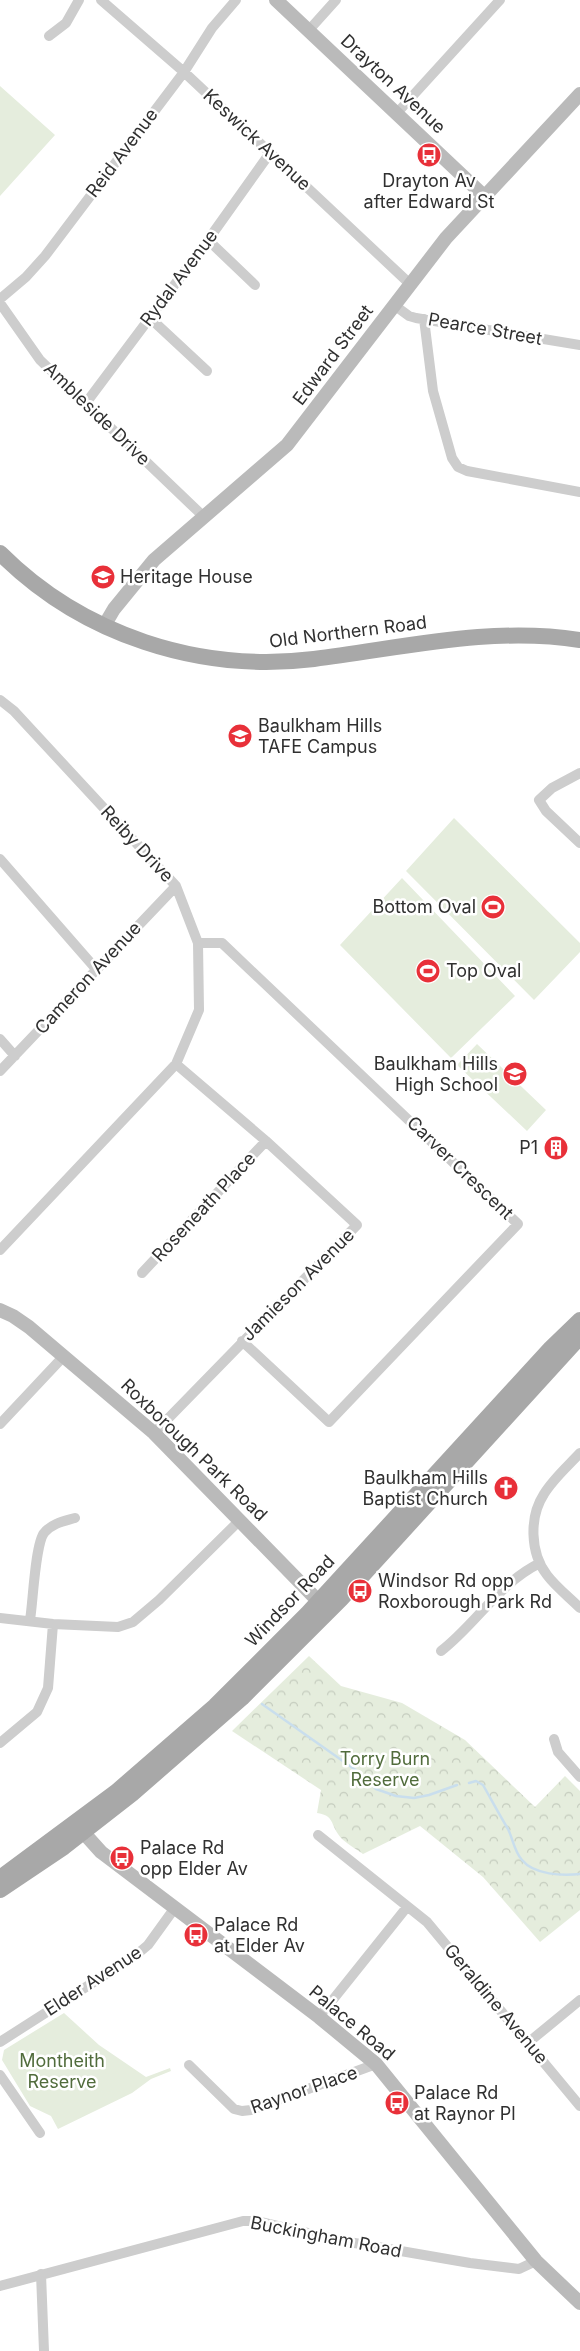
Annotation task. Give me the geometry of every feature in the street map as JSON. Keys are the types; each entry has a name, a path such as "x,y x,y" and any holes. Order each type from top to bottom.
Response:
{"main road":[{"name":"Old Northern Road","path":"0,553 52,597 104,626 137,640 175,651 212,658 261,662 314,659 483,636 538,635 580,640"},
{"name":"Windsor Road","path":"0,1890 83,1832 200,1737 290,1651 324,1606 551,1348 580,1320"},
{"name":"Windsor Road","path":"0,1878 116,1792 215,1706 324,1606 580,1337"}],"street":[{"path":"49,36 66,23 79,0"},
{"name":"Keswick Avenue","path":"101,0 184,72 410,284"},
{"name":"Reid Avenue","path":"0,301 45,256 184,72 212,28 236,0"},
{"name":"Drayton Avenue","path":"276,0 484,196"},
{"path":"309,30 336,0"},
{"path":"397,113 500,0"},
{"name":"Edward Street","path":"104,626 114,609 154,560 287,445 446,238 580,94"},
{"name":"Rydal Avenue","path":"86,403 208,240 270,153"},
{"path":"208,240 255,285"},
{"name":"Ambleside Drive","path":"0,301 40,360 204,517"},
{"name":"Pearce Street","path":"394,306 409,316 580,345"},
{"path":"150,318 207,371"},
{"path":"424,319 433,391 452,458 458,467 467,471 580,492"},
{"name":"Reiby Drive","path":"0,700 14,711 176,886 198,943 199,1010 176,1064 0,1250"},
{"path":"580,773 552,788 538,800 546,811 580,842"},
{"path":"0,860 96,969"},
{"name":"Cameron Avenue","path":"0,1072 176,886"},
{"name":"Carver Crescent","path":"198,943 222,943 518,1224 330,1422 242,1341"},
{"path":"0,1039 15,1056"},
{"name":"Jamieson Avenue","path":"154,1433 357,1225 266,1141 176,1064"},
{"name":"Roseneath Place","path":"142,1273 266,1141"},
{"name":"Roxborough Park Road","path":"0,1310 22,1321 87,1374 154,1433 324,1606"},
{"path":"0,1424 63,1356"},
{"path":"580,1453 550,1485 538,1507 534,1533 534,1546 547,1576 580,1608"},
{"path":"30,1620 39,1551 44,1533 56,1524 76,1518"},
{"path":"0,1618 52,1624 118,1627 133,1622 159,1600 239,1521"},
{"path":"441,1651 458,1638 510,1581 540,1563"},
{"path":"0,1743 37,1712 48,1688 52,1624"},
{"path":"554,1739 558,1752 580,1776"},
{"name":"Palace Road","path":"83,1832 101,1852 319,2017 376,2064 536,2261 580,2303"},
{"name":"Geraldine Avenue","path":"318,1835 407,1908 427,1922 529,2042 580,2106"},
{"path":"319,2017 407,1908"},
{"name":"Elder Avenue","path":"0,2042 136,1955 148,1944 174,1909"},
{"path":"529,2042 580,2000"},
{"name":"Raynor Place","path":"189,2065 234,2108 242,2111 251,2110 376,2064"},
{"path":"0,2075 40,2133"},
{"name":"Buckingham Road","path":"0,2286 243,2221 257,2221 343,2240 470,2263 519,2269 536,2261"},
{"path":"42,2274 44,2351"}],"green space":[{"path":"0,86 55,135 0,196"},
{"name":"Bottom Oval","path":"454,818 580,943 580,952 534,1000 406,871"},
{"name":"Top Oval","path":"402,878 515,996 451,1058 340,945"},
{"path":"477,1044 546,1110 527,1131 457,1065"},
{"name":"Torry Burn Reserve","path":"309,1656 341,1686 402,1703 465,1740 535,1807 565,1776 580,1791 580,1910 540,1942 483,1877 420,1826 363,1854 343,1840 331,1820 317,1813 321,1790 232,1731"},
{"name":"Montheith Reserve","path":"64,2013 99,2045 146,2077 170,2068 171,2071 151,2079 132,2093 58,2129 51,2116 30,2106 2,2060 4,2050"}],"waterway":[{"path":"262,1704 357,1771 376,1789 396,1796 414,1798 457,1785"},
{"path":"469,1783 476,1781 483,1785 508,1829 517,1853 527,1865 541,1872 565,1875 580,1874"}],"place":[{"name":"Drayton Av after Edward St","path":"429,155"},
{"name":"Heritage House","path":"103,577"},
{"name":"Baulkham Hills TAFE Campus","path":"240,736"},
{"name":"Bottom Oval","path":"493,907"},
{"name":"Top Oval","path":"428,971"},
{"name":"Baulkham Hills High School","path":"515,1074"},
{"name":"P1","path":"556,1148"},
{"name":"Baulkham Hills Baptist Church","path":"506,1488"},
{"name":"Windsor Rd opp Roxborough Park Rd","path":"360,1591"},
{"name":"Palace Rd opp Elder Av","path":"122,1858"},
{"name":"Palace Rd at Elder Av","path":"196,1935"},
{"name":"Palace Rd at Raynor Pl","path":"397,2103"}]}
